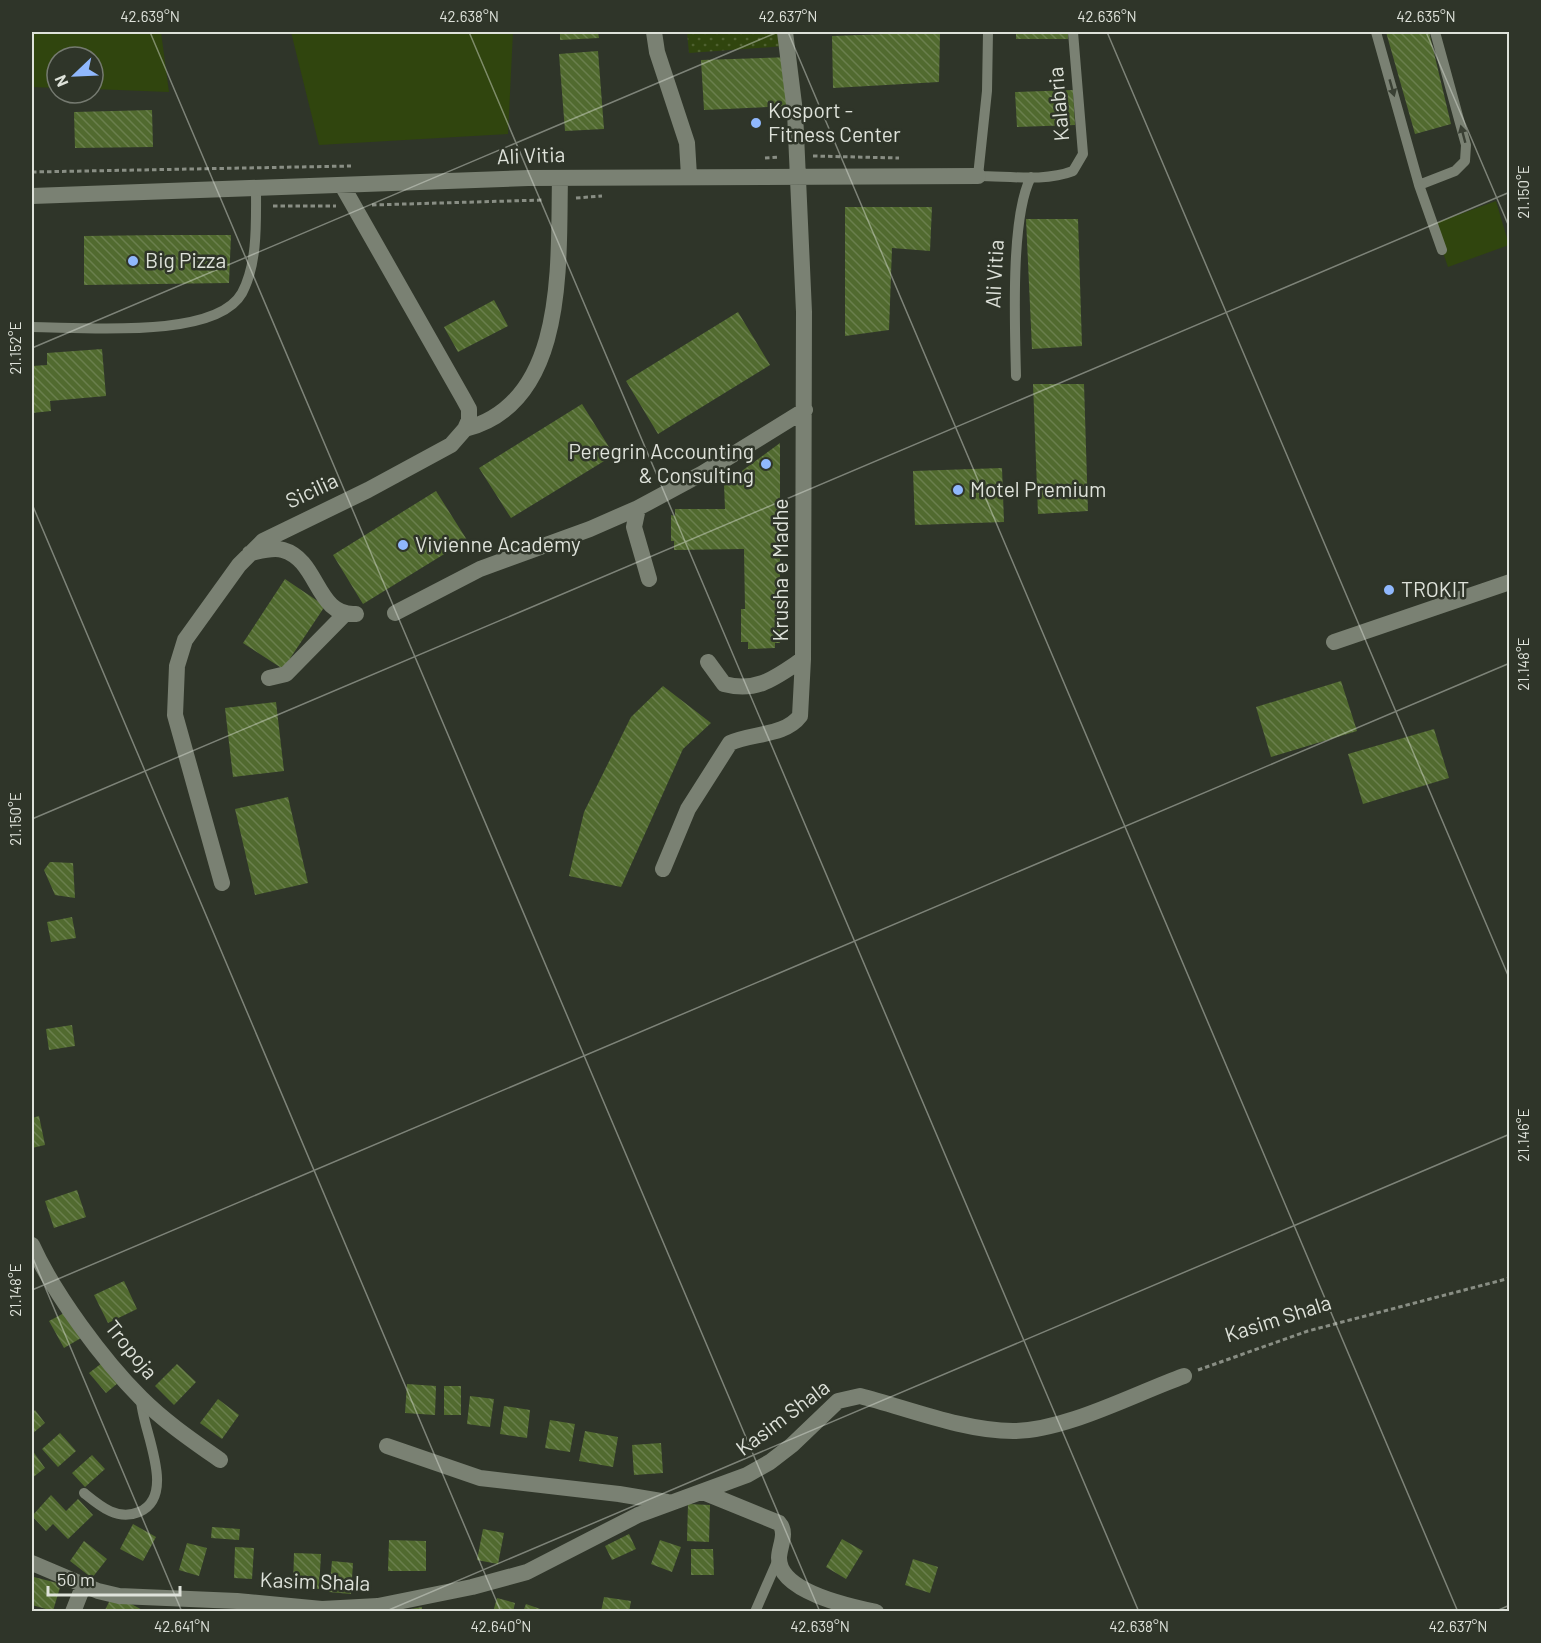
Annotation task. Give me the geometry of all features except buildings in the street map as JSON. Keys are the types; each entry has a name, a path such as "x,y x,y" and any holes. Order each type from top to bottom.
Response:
{"street":[{"path":"654,32 657,52 687,143 689,176"},
{"name":"Krusha e Madhe","path":"663,869 688,809 730,743 782,729 794,723 800,716 803,658 805,410 802,247 796,175 795,112 784,32"},
{"name":"Ali Vitia","path":"32,196 560,178 796,175 978,176"},
{"path":"465,429 494,418 513,402 534,374 546,348 554,312 560,178"},
{"path":"343,187 464,398 469,408 469,420 465,429"},
{"path":"395,613 480,569 590,529 638,508 703,473 805,410"},
{"name":"Sicilia","path":"222,883 175,715 177,666 184,640 249,553 275,534 368,490 451,445 465,429"},
{"path":"638,508 634,527 649,579"},
{"path":"249,553 281,549 291,554 302,561 332,609 350,615 286,674 269,678"},
{"path":"1334,642 1509,582"},
{"path":"708,662 724,684 739,688 754,688 803,658"},
{"name":"Tropoja","path":"32,1245 54,1286 141,1398 175,1428 220,1460"},
{"name":"Kasim Shala","path":"32,1563 98,1592 119,1596 237,1601 322,1609 378,1606 472,1587 527,1572 611,1528 667,1503 703,1492 770,1462 792,1445 826,1409 850,1396 860,1396 983,1428 1013,1431 1047,1426 1082,1416 1184,1376"},
{"path":"387,1446 480,1478 619,1494 667,1503"},
{"path":"703,1492 779,1523 783,1531 779,1557 785,1574 806,1590 836,1602 876,1611"},
{"path":"73,1611 84,1584"}],"lane":[{"path":"978,176 987,91 988,32"},
{"name":"Kalabria","path":"1073,32 1083,154 1073,171"},
{"path":"1376,32 1419,185 1442,250"},
{"path":"1419,185 1455,171 1465,161 1466,145 1435,32"},
{"name":"Ali Vitia","path":"978,176 1054,176 1073,171"},
{"name":"Ali Vitia","path":"1016,376 1018,244 1025,188 1031,177"},
{"path":"32,327 177,325 216,316 232,306 242,294 248,278 256,188"},
{"path":"84,1493 102,1508 118,1515 131,1515 150,1503 156,1487 157,1469 142,1416 141,1398"},
{"path":"755,1611 779,1557"}],"path":[{"path":"256,206 354,206 608,196"},
{"name":"Kasim Shala","path":"1184,1376 1308,1331 1509,1278"}],"green space":[{"path":"32,32 161,32 169,92 105,89 105,45 45,45 45,88 32,87"},
{"path":"291,32 513,32 508,134 319,145"},
{"path":"687,32 781,32 785,46 689,53"},
{"path":"1496,201 1509,245 1448,267 1433,224"}],"place":[{"name":"Kosport - Fitness Center","path":"756,123"},
{"name":"Big Pizza","path":"133,261"},
{"name":"Peregrin Accounting & Consulting","path":"766,464"},
{"name":"Motel Premium","path":"958,490"},
{"name":"Vivienne Academy","path":"403,545"},
{"name":"TROKIT","path":"1389,590"}]}
